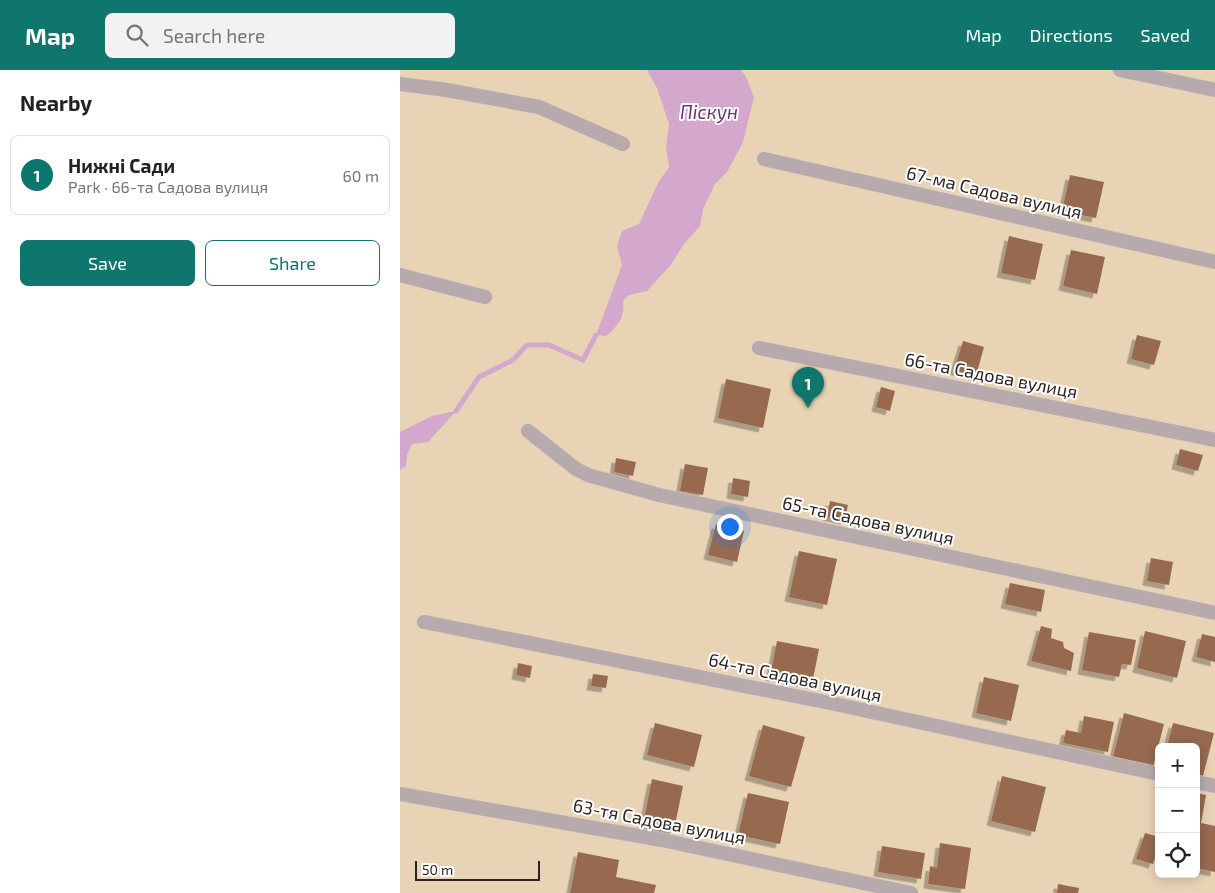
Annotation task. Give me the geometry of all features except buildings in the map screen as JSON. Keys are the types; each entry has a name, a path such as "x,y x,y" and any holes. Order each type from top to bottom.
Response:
{"street":[{"path":"1120,70 1215,90"},
{"path":"400,84 447,90 539,107 623,144"},
{"name":"67-ма Садова вулиця","path":"764,159 1215,262"},
{"path":"400,275 485,297"},
{"name":"66-та Садова вулиця","path":"759,348 1215,440"},
{"name":"65-та Садова вулиця","path":"528,431 576,469 588,475 659,495 1215,614"},
{"name":"64-та Садова вулиця","path":"424,622 835,704 1155,773"},
{"path":"1200,783 1215,786"},
{"name":"63-тя Садова вулиця","path":"400,794 662,840 911,893"}],"shaded area":[{"path":"400,70 1215,70 1215,893 400,893"}],"water":[{"name":"Піскун","path":"647,70 741,70 754,97 743,142 727,172 715,184 703,209 700,226 684,244 670,266 647,291 629,295 623,301 622,316 614,329 606,336 596,335 622,265 617,246 622,231 639,224 658,183 669,167 666,147 669,124 657,88"},
{"path":"456,411 428,442 412,444 407,455 406,466 400,470 400,432 432,416"}],"waterway":[{"path":"456,411 479,377 513,360 527,345 549,345 583,360 596,335"}],"place":[{"name":"Нижні Сади","path":"808,408"}]}
